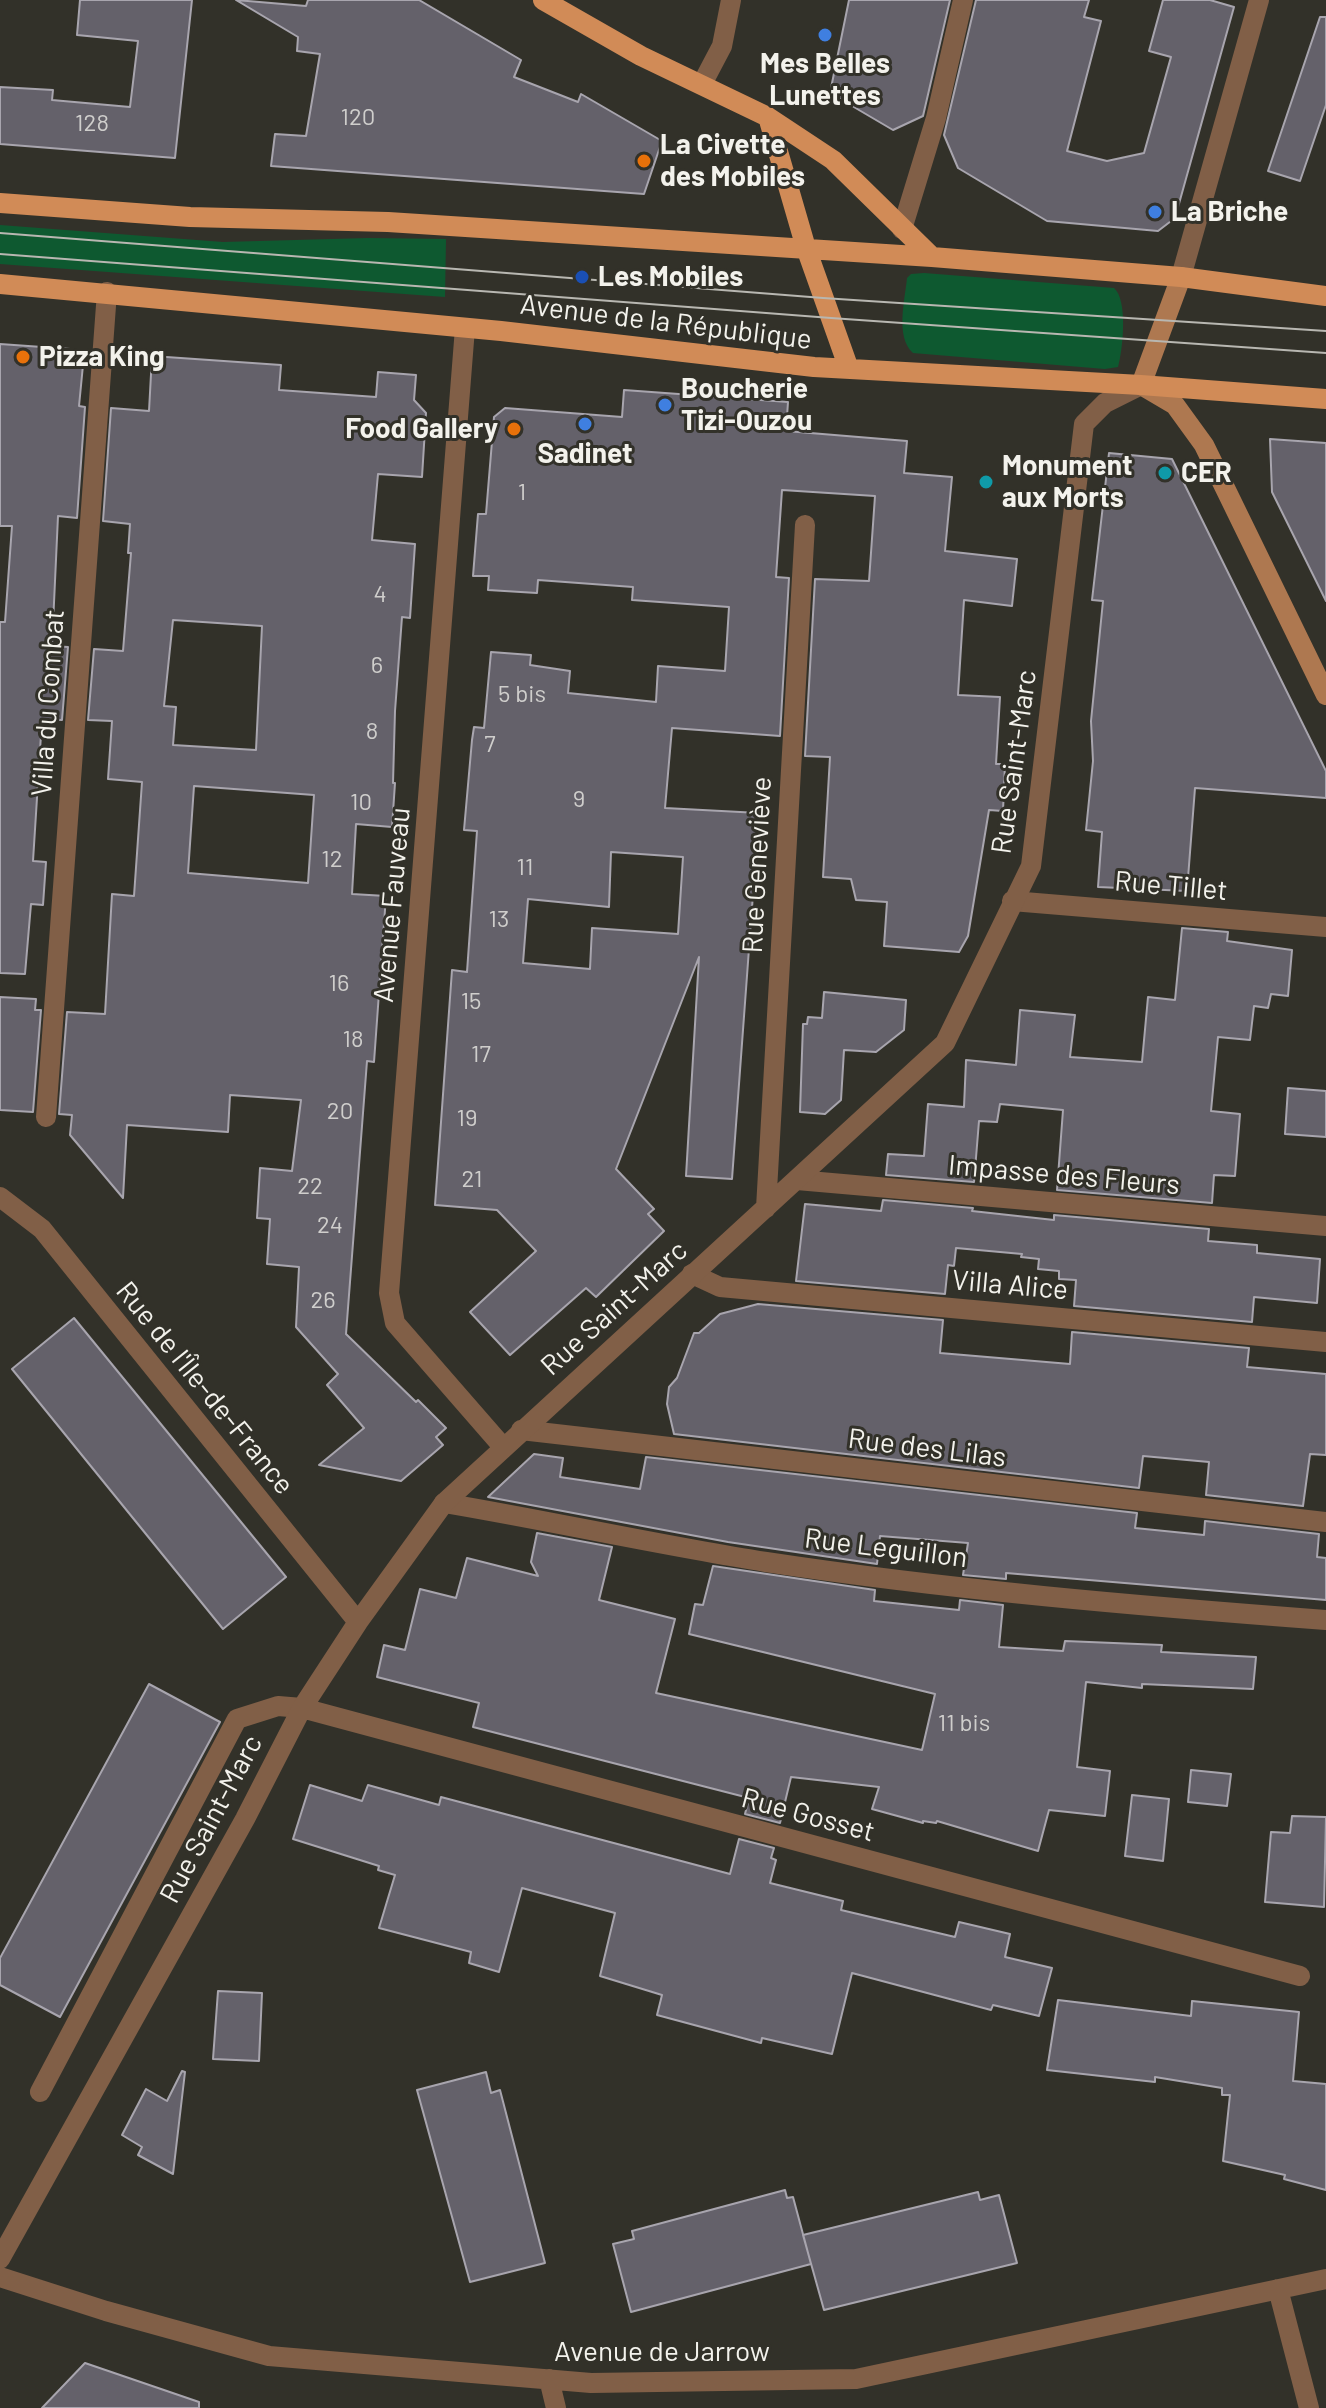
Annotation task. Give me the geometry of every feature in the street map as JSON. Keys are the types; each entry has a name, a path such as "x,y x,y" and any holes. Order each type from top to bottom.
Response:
{"main road":[{"path":"543,0 641,56 768,117 833,160 932,257"},
{"path":"768,117 806,248 849,369"},
{"path":"0,203 190,217 388,222 806,248 1181,277 1326,296"},
{"name":"Avenue de la République","path":"0,284 107,292 849,369 1326,399"}],"street":[{"path":"702,84 722,46 731,0"},
{"path":"902,229 936,118 963,0"},
{"path":"1259,0 1181,277 1141,385 1175,405 1204,445 1326,695"},
{"name":"Villa du Combat","path":"46,1117 107,292"},
{"name":"Avenue Fauveau","path":"465,328 389,1293 395,1323 503,1447"},
{"name":"Rue Saint-Marc","path":"0,2259 245,1819 302,1708 358,1622 444,1503 945,1043 1031,866 1084,424 1105,403 1141,385"},
{"name":"Rue Geneviève","path":"766,1208 805,525"},
{"name":"Rue Tillet","path":"1012,901 1326,927"},
{"name":"Impasse des Fleurs","path":"797,1180 1326,1226"},
{"name":"Rue de l'Île-de-France","path":"0,1197 42,1229 358,1622"},
{"name":"Villa Alice","path":"692,1274 720,1287 1326,1342"},
{"name":"Rue des Lilas","path":"521,1430 1326,1522"},
{"name":"Rue Leguillon","path":"444,1503 780,1563 1079,1599 1326,1620"},
{"name":"Rue Gosset","path":"40,2092 237,1719 278,1706 302,1708 1300,1976"},
{"name":"Avenue de Jarrow","path":"0,2277 106,2311 269,2356 591,2383 856,2379 1326,2279"},
{"path":"1278,2289 1309,2408"},
{"path":"549,2379 556,2408"}],"green space":[{"path":"0,225 223,242 446,239 445,297 0,264"},
{"path":"911,274 1114,288 1123,314 1118,367 1105,369 913,353 904,338 903,307 907,278"}],"building":[{"path":"80,0 192,0 175,158 0,144 0,87 53,90 52,100 130,107 138,41 77,35"},
{"path":"236,0 306,6 308,0 419,0 521,60 514,77 578,102 581,94 662,141 644,194 271,166 275,134 306,136 320,54 297,51 298,37"},
{"path":"849,0 950,0 923,116 893,130 830,93"},
{"path":"976,0 1089,0 1084,17 1101,21 1067,151 1107,161 1144,153 1171,57 1149,51 1163,0 1210,0 1234,7 1175,218 1158,231 1047,221 958,168 944,135"},
{"path":"1320,17 1326,17 1326,105 1300,181 1268,171"},
{"path":"0,344 70,349 83,365 79,406 85,407 77,518 58,516 52,646 68,647 62,720 42,719 33,861 46,862 43,905 31,904 25,974 0,973 0,622 5,622 12,526 0,526"},
{"path":"152,356 281,365 279,390 376,397 378,372 416,375 414,400 426,413 422,477 378,474 372,540 415,544 410,618 402,617 395,711 392,827 356,824 352,894 386,896 374,1062 367,1061 346,1334 446,1428 436,1437 443,1445 401,1481 319,1465 364,1428 327,1385 338,1374 296,1327 299,1267 267,1264 270,1219 257,1218 260,1168 292,1171 301,1100 230,1095 228,1132 127,1125 123,1198 70,1135 72,1115 59,1114 67,1012 105,1014 112,894 134,896 142,782 108,779 112,721 88,720 94,649 123,651 131,553 128,553 130,524 103,521 111,408 149,411","holes":["173,620 262,626 256,750 173,745 176,707 164,706","194,786 314,795 308,883 188,873"]},
{"path":"624,390 788,402 786,431 907,441 904,473 952,477 945,551 1017,559 1012,606 964,600 958,695 1000,697 996,764 1005,764 1003,811 989,810 968,936 959,952 884,946 887,902 856,900 851,879 823,877 830,757 805,756 815,579 869,581 875,496 782,490 776,577 789,578 780,736 672,728 665,808 759,813 732,1179 686,1176 699,957 616,1169 654,1209 648,1214 664,1231 596,1297 586,1288 510,1355 470,1312 536,1251 497,1210 435,1205 452,970 467,972 477,831 464,830 472,740 474,727 484,728 491,652 531,655 530,665 570,671 568,693 656,702 658,666 725,671 729,607 632,600 633,587 538,580 537,593 488,590 489,576 473,576 478,514 486,514 494,417 505,408 622,417","holes":["611,852 683,857 678,934 592,928 590,969 523,963 528,899 609,907"]},
{"path":"1270,439 1326,443 1326,601 1272,492"},
{"path":"1109,453 1172,459 1326,771 1326,798 1195,788 1187,891 1098,887 1102,832 1086,830 1093,761 1091,721 1103,601 1092,600"},
{"path":"1182,928 1228,932 1227,941 1292,950 1288,996 1271,994 1268,1008 1254,1006 1250,1040 1218,1037 1211,1111 1240,1114 1235,1176 1214,1175 1212,1203 1057,1190 1063,1110 1000,1104 997,1122 979,1121 974,1182 886,1175 888,1154 924,1156 928,1104 964,1107 966,1060 1016,1065 1020,1010 1075,1015 1070,1057 1142,1062 1148,997 1175,1000"},
{"path":"824,992 906,1000 904,1030 876,1052 844,1050 841,1100 825,1114 800,1112 803,1024 807,1024 808,1017 822,1018"},
{"path":"0,997 36,999 35,1010 41,1010 33,1112 0,1110"},
{"path":"1288,1088 1326,1091 1326,1137 1285,1134"},
{"path":"883,1200 973,1208 972,1211 1054,1220 1054,1215 1209,1229 1208,1241 1257,1245 1257,1253 1320,1259 1317,1303 1254,1297 1252,1322 1074,1306 1076,1280 1059,1279 1059,1271 1038,1269 1039,1259 1021,1257 1022,1254 956,1248 954,1266 948,1265 945,1294 796,1281 805,1204 881,1211"},
{"path":"758,1304 943,1320 940,1353 1070,1364 1072,1332 1249,1348 1247,1367 1326,1374 1326,1455 1310,1454 1303,1506 1206,1495 1209,1462 1143,1456 1139,1488 674,1434 667,1404 669,1387 677,1378 694,1333 699,1333 720,1314"},
{"path":"74,1318 286,1577 223,1629 12,1369"},
{"path":"534,1454 563,1458 560,1477 640,1489 646,1457 1137,1513 1135,1528 1204,1535 1205,1521 1319,1534 1317,1557 1326,1558 1326,1600 1006,1573 1006,1579 963,1575 968,1543 880,1536 877,1564 728,1542 488,1497"},
{"path":"537,1533 612,1547 599,1600 675,1619 656,1693 922,1750 935,1694 689,1634 695,1604 703,1605 713,1566 875,1590 874,1601 959,1610 960,1600 1003,1605 999,1647 1063,1651 1065,1641 1162,1645 1161,1652 1256,1657 1253,1689 1142,1684 1142,1688 1086,1682 1077,1767 1110,1771 1105,1816 1049,1810 1038,1851 937,1821 923,1823 872,1809 879,1787 791,1777 780,1823 745,1814 749,1798 473,1727 479,1703 377,1677 384,1645 405,1650 420,1589 456,1598 467,1558 538,1576 531,1562"},
{"path":"149,1684 220,1722 60,2017 0,1985 0,1958"},
{"path":"1191,1770 1231,1774 1227,1806 1188,1802"},
{"path":"310,1785 362,1801 368,1785 439,1805 441,1797 730,1874 739,1839 774,1848 771,1858 776,1860 770,1883 843,1901 841,1910 955,1937 959,1922 1010,1934 1005,1957 1052,1968 1039,2016 993,2005 991,2010 852,1973 832,2054 762,2038 761,2043 657,2015 662,1995 600,1976 615,1913 522,1888 499,1972 469,1963 471,1952 379,1928 395,1875 378,1870 379,1866 293,1839"},
{"path":"1132,1795 1169,1799 1163,1861 1125,1856"},
{"path":"1292,1816 1326,1817 1324,1907 1265,1902 1271,1832 1290,1833"},
{"path":"218,1991 262,1993 259,2061 213,2059"},
{"path":"1058,2000 1191,2016 1192,2001 1299,2012 1293,2081 1326,2084 1326,2190 1284,2179 1285,2175 1223,2161 1230,2095 1222,2095 1222,2088 1155,2077 1155,2082 1047,2070"},
{"path":"182,2071 185,2072 173,2174 138,2155 142,2147 122,2135 146,2089 167,2101"},
{"path":"486,2072 491,2093 500,2090 545,2263 470,2282 417,2090"},
{"path":"785,2190 787,2198 793,2197 811,2264 631,2312 613,2244 634,2239 632,2231"},
{"path":"978,2192 980,2200 999,2195 1017,2263 824,2310 803,2235"},
{"path":"85,2363 199,2402 199,2408 42,2408"}],"tram line":[{"path":"0,233 823,298 1326,331"},
{"path":"0,254 1326,353"}],"place":[{"name":"Mes Belles Lunettes","path":"825,35"},
{"name":"La Civette des Mobiles","path":"644,161"},
{"name":"La Briche","path":"1155,212"},
{"name":"Les Mobiles","path":"582,277"},
{"name":"Pizza King","path":"23,357"},
{"name":"Boucherie Tizi-Ouzou","path":"665,405"},
{"name":"Sadinet","path":"585,424"},
{"name":"Food Gallery","path":"514,429"},
{"name":"CER","path":"1165,473"},
{"name":"Monument aux Morts","path":"986,482"}]}
